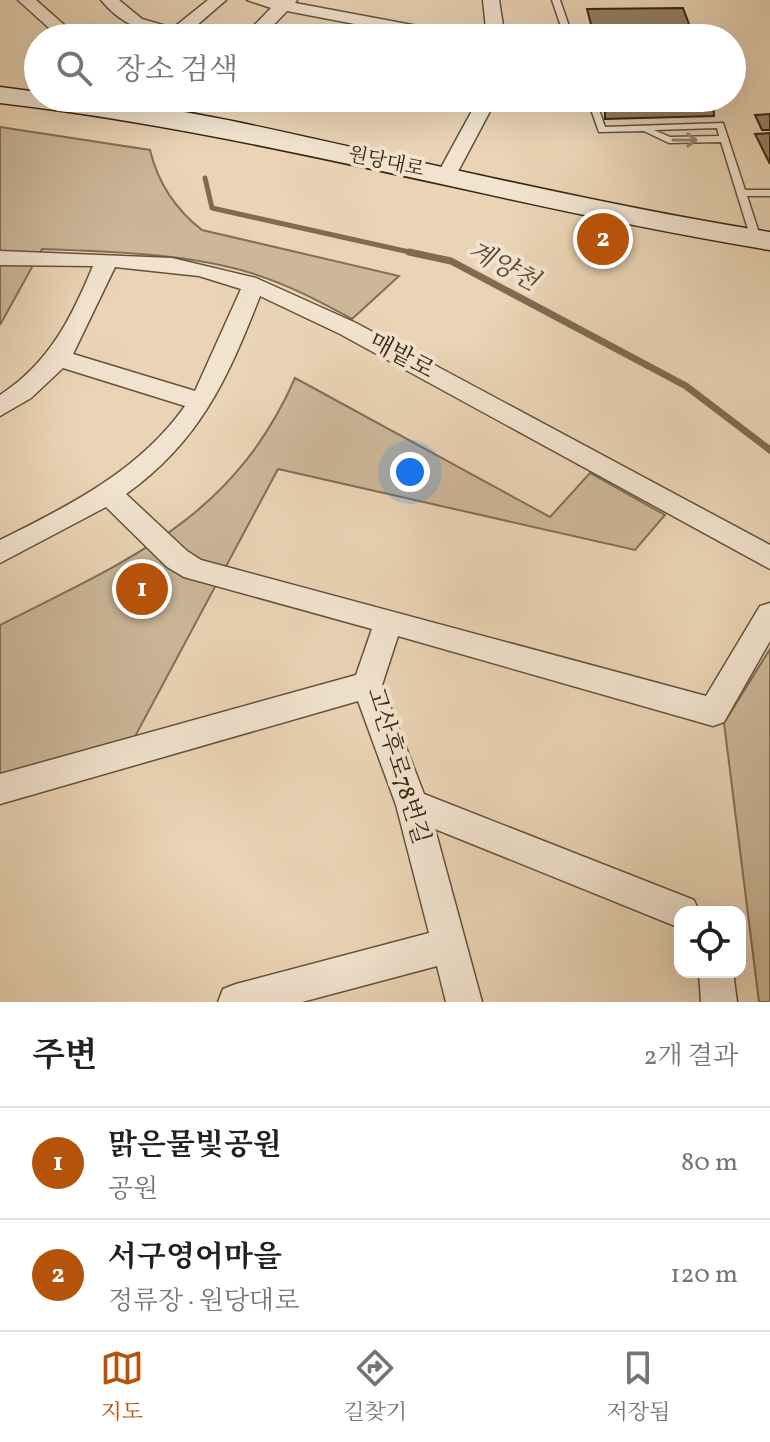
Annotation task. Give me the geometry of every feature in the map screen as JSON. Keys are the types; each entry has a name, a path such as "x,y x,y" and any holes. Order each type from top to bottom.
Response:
{"main road":[{"path":"0,85 24,79"},
{"name":"원당대로","path":"0,95 24,96"},
{"name":"원당대로","path":"170,112 611,213 763,240"}],"street":[{"path":"26,0 54,24"},
{"path":"109,0 140,24"},
{"path":"195,24 218,0"},
{"path":"255,0 286,3 387,24"},
{"path":"491,0 494,24"},
{"path":"265,24 286,3"},
{"path":"447,175 477,112"},
{"name":"매밭로","path":"0,258 106,262 195,270 253,286 343,328 569,445 770,558"},
{"path":"0,407 35,386 58,358 83,317 106,262"},
{"path":"0,552 55,526 107,492 170,443 216,374 253,286"},
{"path":"58,358 199,401"},
{"path":"107,492 177,559 194,569 713,712 770,615"},
{"name":"고산후로78번길","path":"389,621 367,685 412,805 464,1002"},
{"path":"0,789 367,685"},
{"path":"412,805 674,909"},
{"path":"236,1002 450,945"},
{"path":"717,978 719,1002"}],"lane":[{"path":"556,0 564,24"},
{"path":"596,112 602,130 648,131 665,127 720,125 763,240"},
{"path":"648,131 669,140 725,139"},
{"path":"743,193 770,193"}],"shaded area":[{"path":"0,127 150,150 169,194 202,230 399,276 352,319 277,282 226,266 148,255 42,249 0,325"},
{"path":"295,378 550,517 590,473 665,515 635,550 278,469 131,744 0,781 0,625 133,555 172,530 208,501 241,467 270,426"},
{"path":"770,649 770,1002 759,1002 724,723"}],"building":[{"path":"683,8 689,24 591,24 587,9"},
{"path":"605,112 714,112 714,116 605,119"},
{"path":"770,114 770,130 762,130 755,115"},
{"path":"770,133 770,164 755,134"}],"waterway":[{"name":"계양천","path":"205,178 212,208 410,252"},
{"name":"계양천","path":"410,252 451,261 686,386 770,450"},
{"name":"계양천","path":"410,252 418,254"}],"place":[{"name":"서구영어마을","path":"603,239"},
{"name":"맑은물빛공원","path":"142,589"}]}
